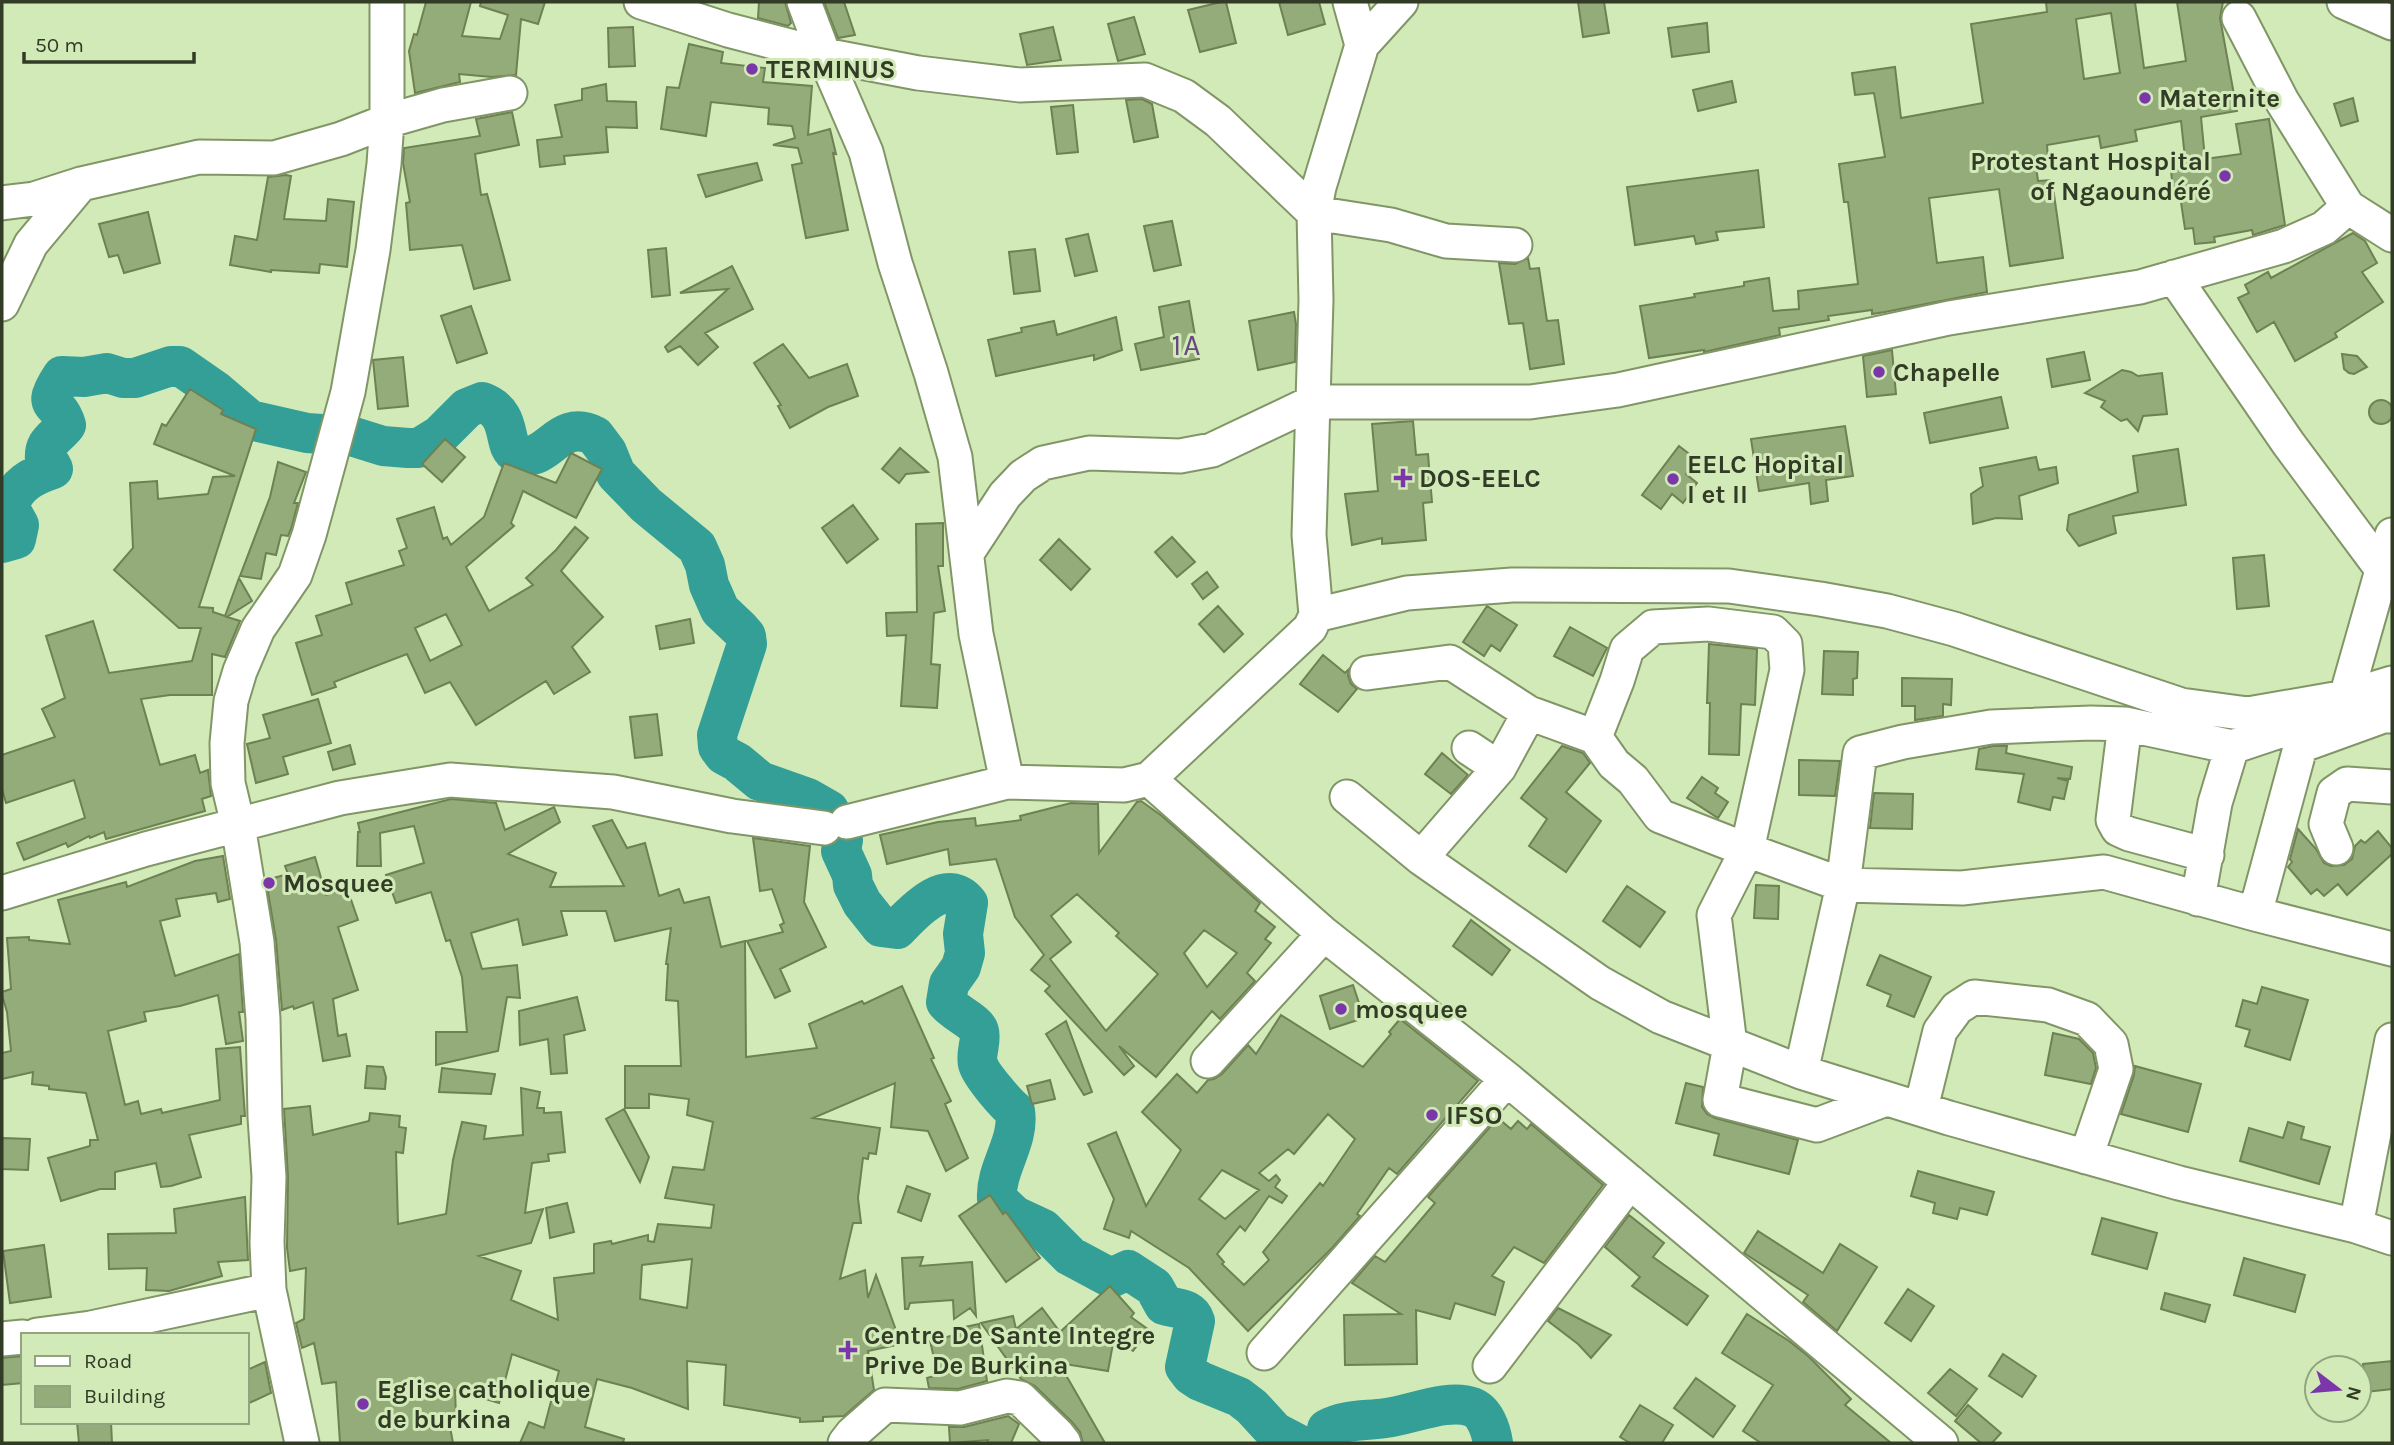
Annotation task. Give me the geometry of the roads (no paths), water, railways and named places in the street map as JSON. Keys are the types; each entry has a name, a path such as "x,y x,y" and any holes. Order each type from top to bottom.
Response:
{"street":[{"path":"302,1443 269,1290 267,1242 270,1177 257,942 238,825 228,783 226,743 231,701 240,671 258,629 295,575 309,536 348,392 373,250 387,121 387,2"},
{"path":"641,2 728,30 824,55 918,74 1020,85 1144,80 1184,96 1219,121 1314,213 1391,225 1446,241 1515,245"},
{"path":"804,2 866,152 895,263 935,385 955,457 976,634 1007,782"},
{"path":"1350,2 1362,45"},
{"path":"2,893 146,849 340,798 450,780 613,792 732,816 835,825 1007,782 1124,785 1149,779 1310,628 1316,615 1309,535 1316,300 1314,213 1319,187 1362,45 1401,2"},
{"path":"2344,2 2392,23"},
{"path":"2239,18 2281,101 2348,207 2392,235"},
{"path":"2,202 34,199 81,184 199,157 274,158 341,139 443,104 510,93"},
{"path":"2,304 31,244 81,184"},
{"path":"967,553 1005,495 1023,476 1043,463 1089,453 1180,456 1212,450 1313,402 1530,402 1618,390 1949,317 2140,287 2284,246 2324,228 2348,207"},
{"path":"2174,277 2288,443 2387,572"},
{"path":"2255,914 2304,734 2346,697 2387,572 2392,535"},
{"path":"1316,615 1407,593 1512,585 1729,586 1887,611 1954,629 2181,705 2248,714 2346,697 2392,682"},
{"path":"1595,737 1627,649 1653,627 1708,624 1773,632 1785,644 1787,670 1747,850 1714,915 1730,1045 1720,1100 1817,1125 1886,1098"},
{"path":"1367,673 1450,662 1529,712 1595,737 1614,764 1633,780 1660,816 1843,885 1962,888 2104,872 2392,949"},
{"path":"1421,858 1499,768 1529,712"},
{"path":"1801,1072 1843,885 1857,794 1860,753 1903,742 1991,727 2125,724 2232,747 2392,716"},
{"path":"2125,724 2113,820 2118,829 2207,855"},
{"path":"2198,899 2215,803 2232,747"},
{"path":"1469,748 1499,768"},
{"path":"1149,779 1324,934 1507,1079 1941,1443"},
{"path":"2336,848 2326,824 2334,793 2347,784 2392,787"},
{"path":"1347,797 1421,858 1600,983 1661,1017 1801,1072 2027,1142 2179,1183 2356,1226 2392,1238"},
{"path":"1208,1061 1324,934"},
{"path":"1921,1108 1940,1031 1957,1008 1975,997 2048,1005 2087,1019 2111,1044 2116,1069 2086,1157"},
{"path":"2356,1226 2392,1040"},
{"path":"1264,1353 1507,1079"},
{"path":"1490,1366 1630,1182"},
{"path":"52,1333 91,1328 269,1290"},
{"path":"2,1339 21,1337"},
{"path":"845,1443 885,1405 960,1408 1007,1396 1020,1398 1064,1443"}],"waterway":[{"path":"2,543 16,539 19,525 9,507 15,493 31,478 53,469 45,460 45,454 48,444 66,425 51,400 62,376 84,377 107,373 123,378 135,378 171,366 180,366 216,391 250,420 307,433 351,436 383,446 419,448 440,435 467,408 482,402 499,414 509,444 516,453 527,456 536,454 571,432 595,436 607,452 616,474 646,505 697,547 720,610 746,636 747,644 717,735 718,747 724,755 760,781 808,798 829,810 843,840 841,851 852,875 853,885 862,903 881,927 897,929 921,906 940,895 959,895 968,903 963,934 965,953 961,967 949,984 946,1002 979,1031 977,1060 980,1069 1015,1111 1014,1133 997,1188 997,1199 1015,1216 1043,1229 1070,1256 1111,1278 1128,1270 1154,1287 1164,1305 1190,1313 1195,1321 1185,1367 1191,1375 1239,1397 1275,1432 1296,1443"},
{"path":"1324,1443 1327,1429 1341,1423 1386,1418 1452,1405 1477,1409 1489,1427 1493,1443"}],"place":[{"name":"TERMINUS","path":"752,69"},
{"name":"Maternite","path":"2145,98"},
{"name":"Protestant Hospital of Ngaoundéré","path":"2225,176"},
{"name":"Chapelle","path":"1879,372"},
{"name":"DOS-EELC","path":"1403,478"},
{"name":"EELC Hopital I et II","path":"1673,479"},
{"name":"Mosquee","path":"269,883"},
{"name":"mosquee","path":"1341,1009"},
{"name":"IFSO","path":"1432,1115"},
{"name":"Centre De Sante Integre Prive De Burkina","path":"848,1350"},
{"name":"Eglise catholique de burkina","path":"363,1404"}],"district":[{"name":"1A","path":"1187,345"}]}
